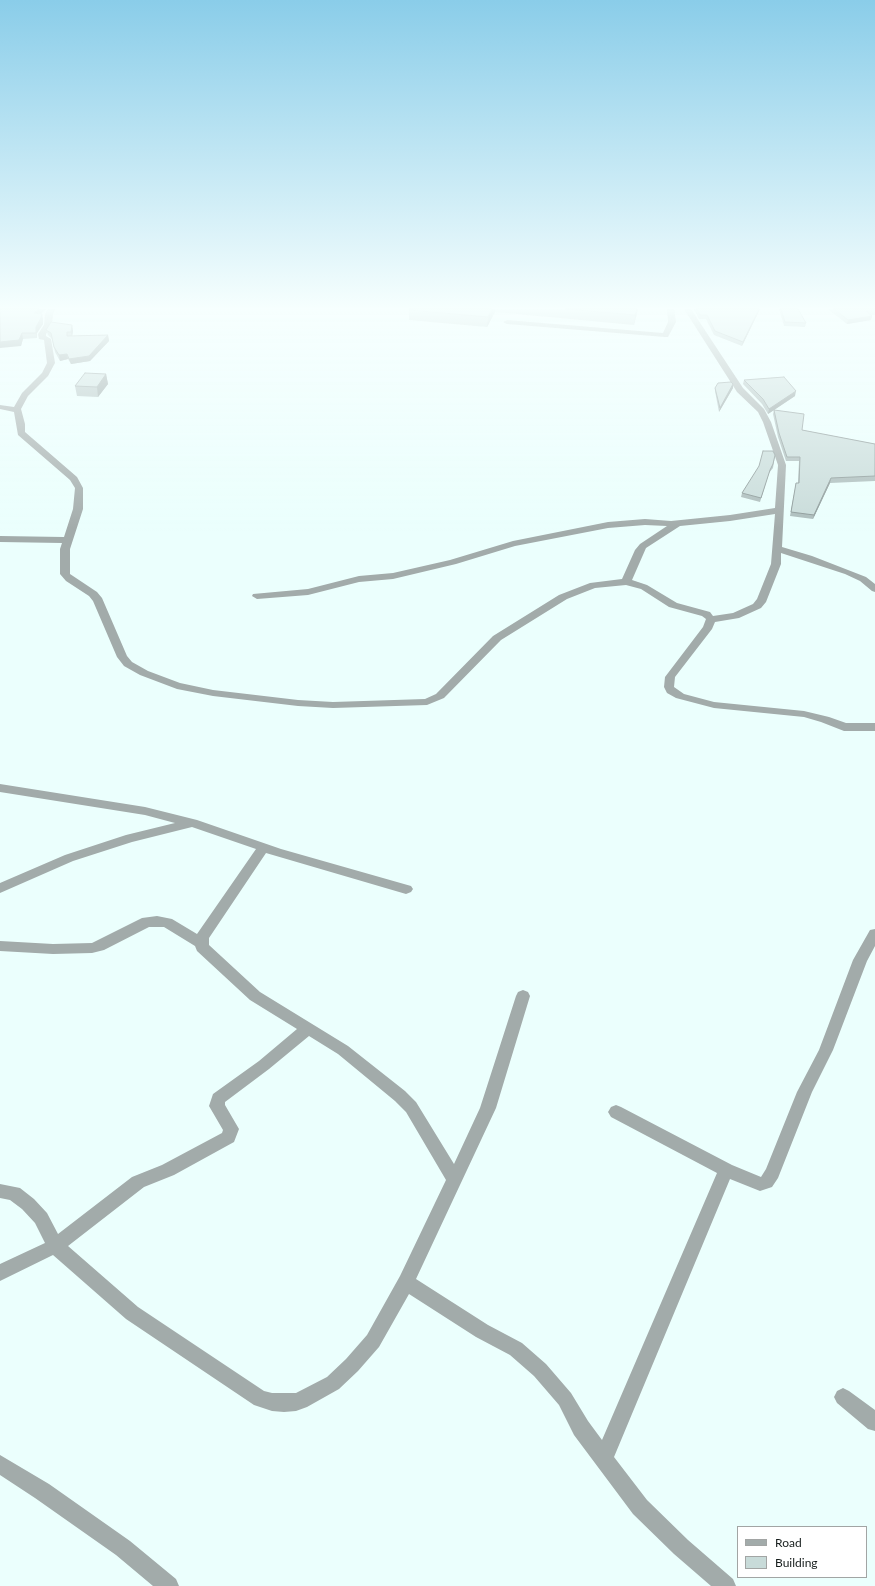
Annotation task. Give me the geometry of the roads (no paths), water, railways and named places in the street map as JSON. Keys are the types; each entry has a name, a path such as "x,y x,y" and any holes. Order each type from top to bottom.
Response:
{"street":[{"path":"16,410 26,394 36,383"},
{"path":"711,619 735,616 760,604 776,564 782,465 768,422 762,411 740,390 735,383"},
{"path":"0,407 16,410"},
{"path":"16,410 21,424 21,433 74,479 79,488 78,509 65,549 65,574 69,579 93,594 98,600 122,657 128,664 144,673 177,686 213,693 298,703 333,705 414,703 434,700 440,696 497,638 563,597 593,585 613,582 626,582 644,587 673,605 706,614 711,619"},
{"path":"257,596 308,592 359,579 393,576 447,563 513,544 608,525 645,522 678,524 749,516 780,510"},
{"path":"626,582 643,546 678,524"},
{"path":"0,539 67,540"},
{"path":"777,549 809,558 848,572 863,579 875,589"},
{"path":"711,619 708,627 670,677 669,687 671,691 680,696 714,705 804,714 852,728 875,727"},
{"path":"0,788 145,811 193,823 264,847 406,889"},
{"path":"0,888 69,858 130,838 193,823"},
{"path":"264,847 202,937 202,947 255,996 342,1050 411,1106 454,1179"},
{"path":"0,946 53,949 92,948 147,922 157,921 167,923 201,943"},
{"path":"616,1112 726,1170 760,1184 766,1182 772,1173 805,1092 826,1050 860,960 875,934"},
{"path":"0,1191 14,1193 28,1204 41,1218 55,1246 132,1313 260,1399 284,1403 308,1398 333,1383 352,1365 372,1341 406,1282 488,1108 523,996"},
{"path":"0,1273 55,1246 138,1182 168,1170 228,1136 231,1129 217,1106 218,1099 264,1065 308,1029"},
{"path":"604,1458 726,1170"},
{"path":"406,1282 482,1331 516,1349 540,1370 565,1399 581,1428 640,1507 681,1547 726,1586"},
{"path":"843,1397 875,1422"},
{"path":"0,1464 42,1491 116,1544 169,1586"}]}
